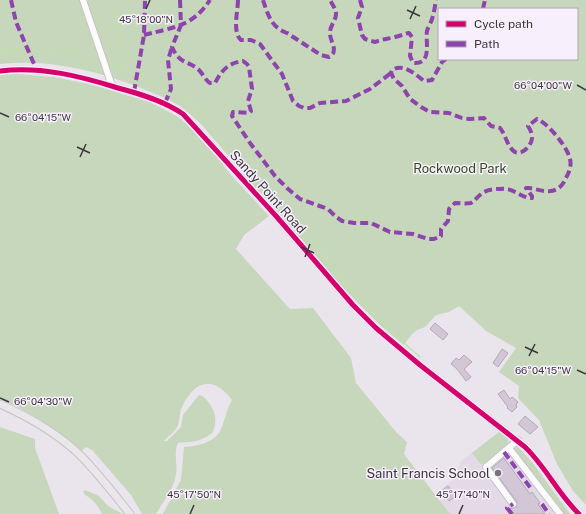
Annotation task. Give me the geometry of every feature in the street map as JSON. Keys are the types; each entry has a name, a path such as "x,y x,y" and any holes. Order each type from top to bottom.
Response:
{"main road":[{"path":"0,404 42,426 72,448 93,469 130,514"}],"street":[{"path":"83,0 112,86"},
{"name":"Sandy Point Road","path":"0,71 24,70 52,72 79,77 151,98 174,108 183,114 276,216 353,305 420,365 518,440 538,460 567,501 579,514"},
{"path":"513,504 486,467 518,440"},
{"path":"509,448 560,514"}],"shaded area":[{"name":"Saint Francis School","path":"499,432 527,456 570,514 450,514 435,494 454,479 461,461"}],"green space":[{"name":"Rockwood Park","path":"0,0 586,0 586,505 573,491 557,464 539,420 518,398 519,386 499,372 516,348 486,331 459,306 449,312 436,315 425,327 412,334 404,345 382,327 337,282 201,124 180,106 137,86 99,74 60,65 20,63 0,64"},
{"path":"16,74 54,77 93,85 149,102 178,117 196,132 232,176 269,216 244,235 236,249 290,309 313,308 351,358 356,383 397,433 407,442 404,454 450,514 163,514 181,480 184,447 200,445 215,438 221,429 228,407 232,400 217,386 204,384 191,392 181,409 177,427 164,441 167,441 181,427 183,415 199,395 206,399 213,410 215,424 213,432 205,438 191,442 178,443 176,451 176,474 171,490 156,514 142,514 131,495 92,450 86,447 82,451 43,422 22,409 0,399 0,75"},
{"path":"0,427 35,439 35,448 59,514 0,514"},
{"path":"499,432 508,439 508,443 499,453 483,464 480,463 472,453"},
{"path":"517,446 532,462 570,514 562,514 520,457 515,449"},
{"path":"85,490 99,496 108,506 123,514 102,514 94,502 83,492"}],"building":[{"path":"435,323 448,334 443,340 430,329"},
{"path":"502,349 508,353 498,367 493,363"},
{"path":"464,355 472,362 464,369 471,377 466,381 451,364 456,358 459,360"},
{"path":"504,390 510,399 512,397 518,402 516,405 517,407 512,412 507,408 508,407 498,394"},
{"path":"525,416 538,427 530,434 518,424"},
{"path":"504,458 530,494 532,492 540,503 538,504 545,514 514,514 510,509 516,507 517,502 492,468"},
{"path":"448,486 456,496 449,501 441,491"}],"waterway":[{"path":"108,0 117,17 118,35 126,72"},
{"path":"0,51 5,49 78,54 87,68 104,70"},
{"path":"108,66 110,63 190,100 264,198 321,250 348,286 391,332 420,357"}],"marked path":[{"path":"11,0 16,22 37,71"},
{"path":"134,92 144,35 145,0"},
{"path":"180,0 181,25 172,47 175,53 181,60 199,70 210,83 215,83 220,74 229,65 243,61 247,64 249,67 252,89 248,101 251,111 249,113 233,112 232,116 275,176 300,199 328,209 342,221 371,223 390,232 413,234 428,239 434,239 441,236 441,229 448,221 449,209 455,203 471,203 484,192 497,189 513,191 528,198 532,198 526,188 546,191 556,190 563,184 569,170 570,159 566,149 547,125 541,121 537,119 528,126 531,131 532,140 524,151 518,153 512,150 500,128 491,126 484,118 462,118 449,113 430,112 421,107 410,99 402,86 394,79 391,73 392,70 401,68 409,70 424,81 432,80 445,60"},
{"path":"144,35 182,25 196,16 210,0"},
{"path":"238,0 236,21 238,36 241,40 251,40 260,44 282,74 293,101 299,106 310,108 320,103 346,101 370,89 391,73"},
{"path":"263,0 271,20 277,27 321,55 329,57 334,52 330,32 336,16 335,9 330,0"},
{"path":"360,0 362,7 358,18 362,35 365,39 375,42 409,33 412,37 410,56 413,63 419,63 426,56 427,31 433,17 436,0"},
{"path":"483,8 485,0"},
{"path":"165,103 171,89 168,60 172,47"},
{"path":"504,452 532,490"},
{"path":"512,514 507,508 513,504"},
{"path":"542,504 549,514"}],"cycle path":[{"path":"0,71 30,70 75,76 144,95 168,105 183,114 276,216 353,305 376,328 420,365 525,447 579,514"}],"place":[{"name":"Saint Francis School","path":"498,473"}]}
